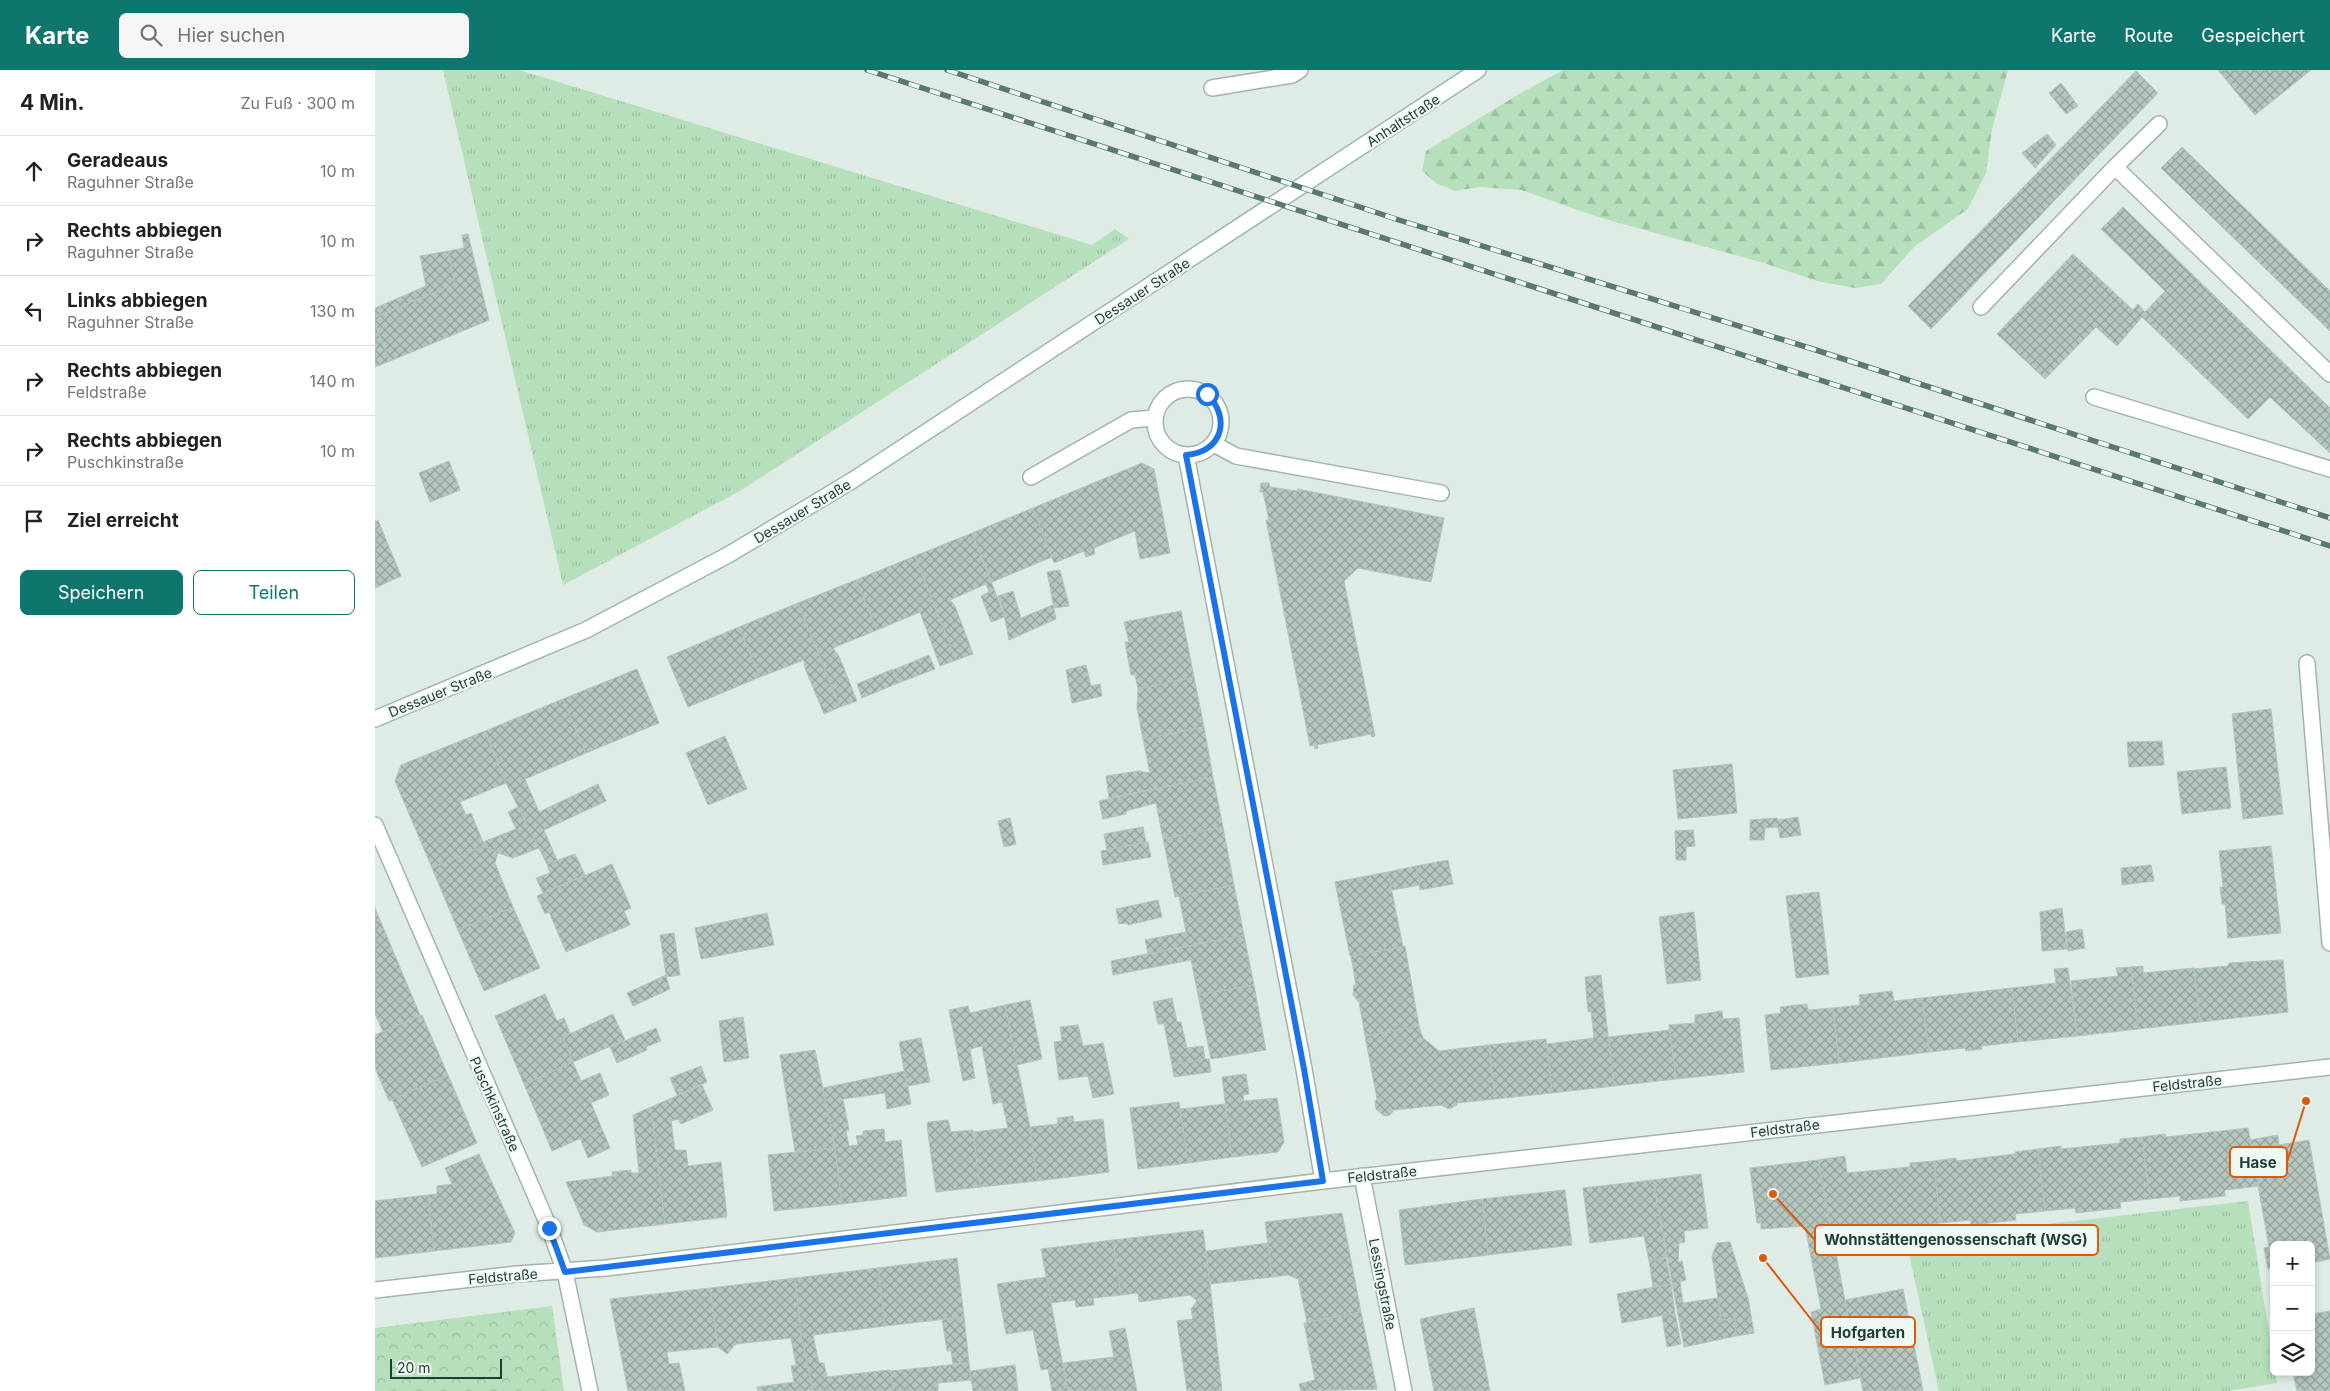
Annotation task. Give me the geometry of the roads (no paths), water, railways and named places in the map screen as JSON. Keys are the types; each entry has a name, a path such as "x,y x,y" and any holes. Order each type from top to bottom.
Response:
{"street":[{"path":"1212,88 1292,75 1300,70"},
{"name":"Anhaltstraße","path":"1201,253 1478,70"},
{"path":"1981,307 2115,167 2159,124"},
{"path":"2115,167 2330,374"},
{"name":"Dessauer Straße","path":"375,719 586,630 728,555 853,480 1201,253"},
{"path":"1185,388 1207,394 1215,402 1220,412 1219,434 1213,444 1196,454 1186,455 1176,453 1167,447 1160,439 1156,429 1155,418 1158,407 1165,398 1185,388"},
{"path":"2094,397 2330,469"},
{"path":"1031,477 1131,420 1155,418"},
{"path":"1213,444 1236,456 1441,493"},
{"path":"1186,455 1304,1069 1323,1181"},
{"path":"2307,663 2330,943"},
{"name":"Puschkinstraße","path":"375,825 549,1228 565,1272 589,1391"},
{"name":"Feldstraße","path":"375,1290 517,1274 565,1272 1362,1176 2330,1067"},
{"name":"Lessingstraße","path":"1362,1176 1404,1391"}],"railway":[{"path":"867,70 2330,546"},
{"path":"947,70 1399,220 1819,351 2330,518"}],"place":[{"name":"Hase","path":"2306,1101"},
{"name":"Wohnstättengenossenschaft (WSG)","path":"1773,1194"},
{"name":"Hofgarten","path":"1763,1258"}]}
